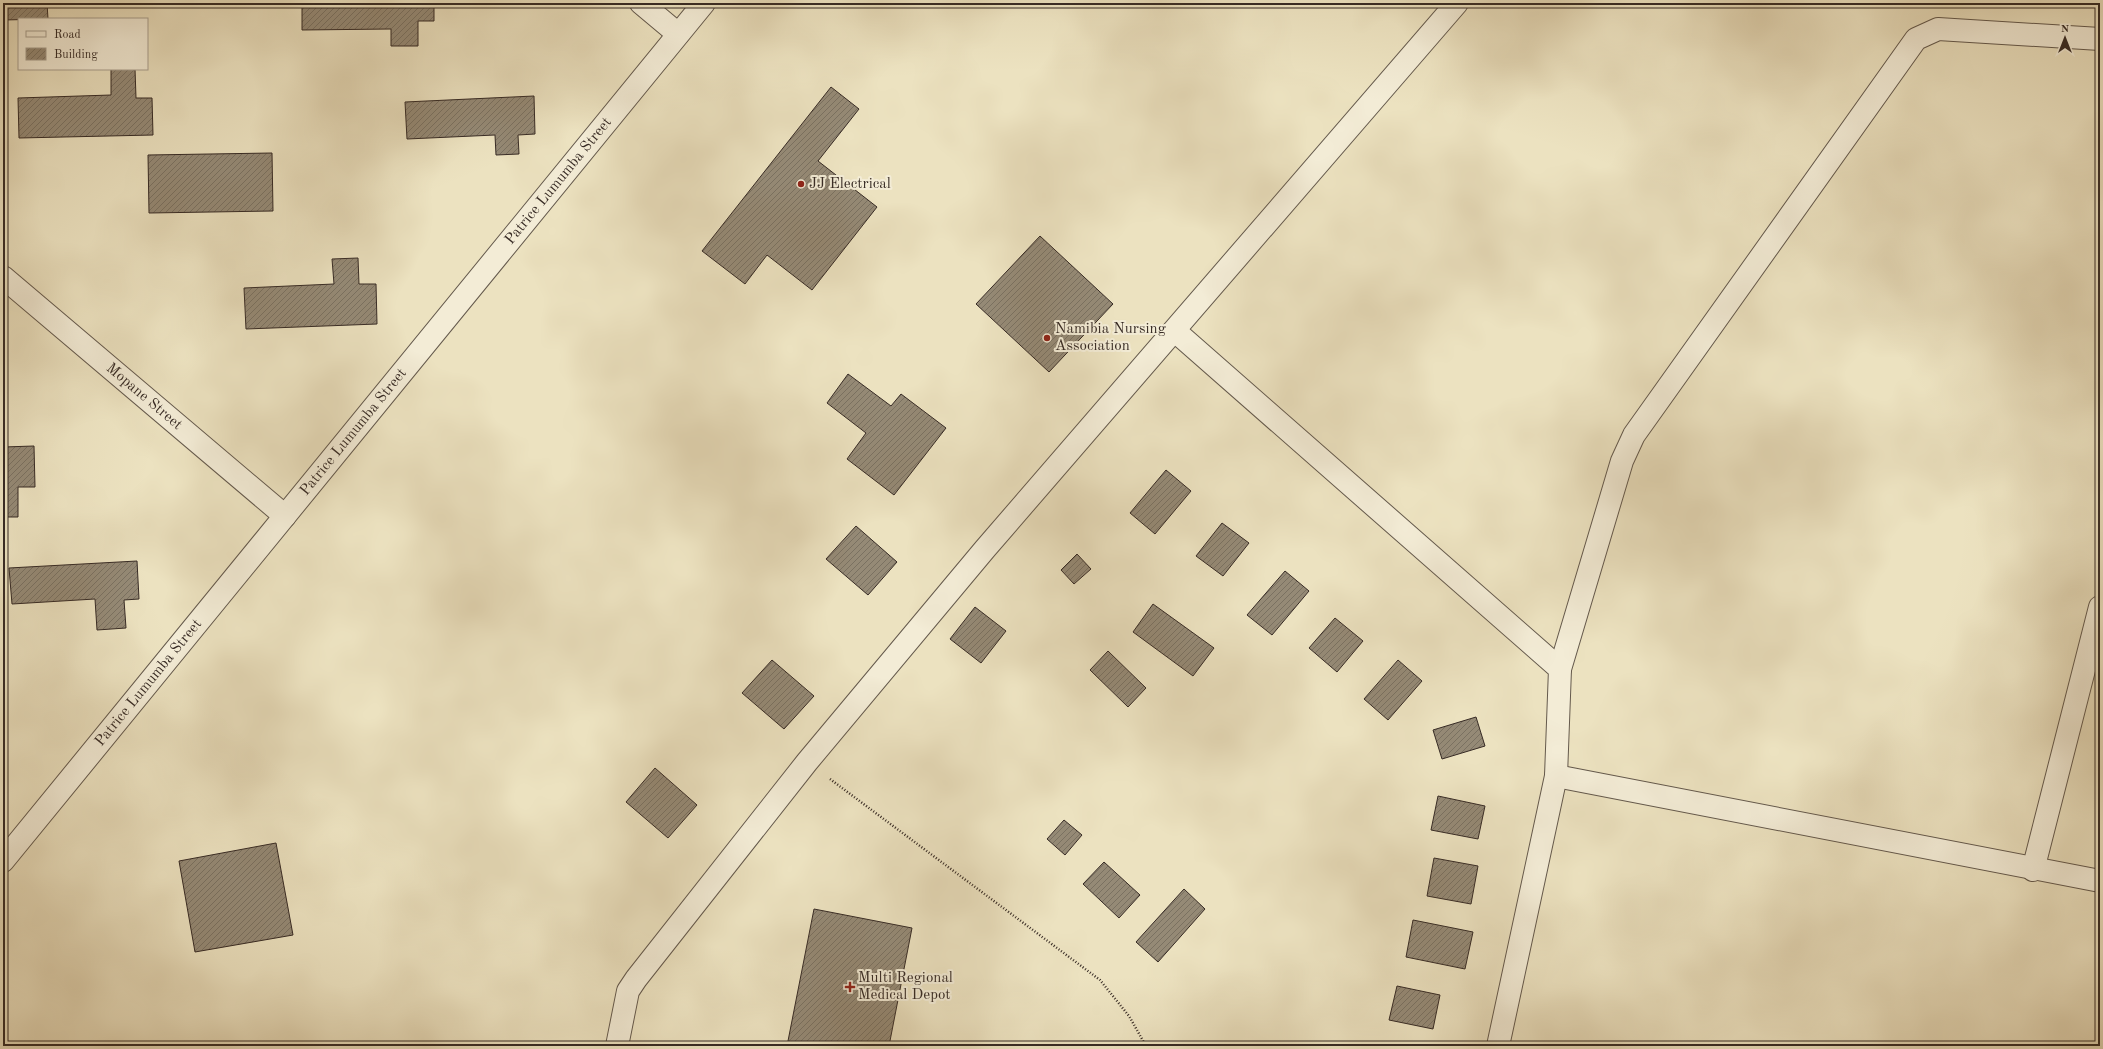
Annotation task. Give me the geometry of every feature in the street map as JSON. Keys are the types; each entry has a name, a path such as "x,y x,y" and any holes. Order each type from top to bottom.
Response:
{"street":[{"path":"642,3 678,34"},
{"name":"Patrice Lumumba Street","path":"3,861 704,3"},
{"path":"617,1046 624,1004 628,991 636,979 807,762 985,549 1457,3"},
{"path":"1498,1046 1556,776 1560,669 1622,461 1634,436 1916,39 1938,29 2100,39"},
{"name":"Mopane Street","path":"3,278 285,516"},
{"path":"1175,331 1560,669"},
{"path":"2033,870 2100,607"},
{"path":"1556,776 2033,870 2100,881"}],"path":[{"path":"807,762 1100,980 1129,1016 1146,1046"}],"building":[{"path":"3,3 47,3 48,18 18,18 18,20 3,20"},
{"path":"302,3 434,3 434,21 418,21 418,46 391,46 391,29 302,30"},
{"path":"111,70 135,70 136,98 152,98 153,135 19,138 18,98 111,95"},
{"name":"JJ Electrical","path":"831,87 859,109 818,161 877,207 812,290 767,255 745,284 702,251"},
{"path":"534,96 535,134 518,135 519,154 496,155 495,135 407,139 405,102"},
{"path":"272,153 273,211 149,213 148,155"},
{"name":"Namibia Nursing Association","path":"1040,236 1113,304 1049,372 976,304"},
{"path":"358,258 359,284 376,284 377,324 246,329 244,288 334,284 332,259"},
{"path":"848,374 891,406 901,394 946,428 894,495 847,459 866,433 827,403"},
{"path":"34,446 35,487 18,487 18,517 3,517 3,447"},
{"path":"1166,470 1191,491 1155,534 1130,513"},
{"path":"1222,523 1249,543 1223,576 1196,556"},
{"path":"856,526 897,562 868,595 826,559"},
{"path":"1077,554 1091,569 1074,584 1061,570"},
{"path":"137,561 139,599 124,600 126,628 97,630 95,599 12,604 9,568"},
{"path":"1285,571 1309,591 1272,635 1247,615"},
{"path":"1153,604 1214,648 1193,676 1133,632"},
{"path":"975,607 1006,631 981,663 950,639"},
{"path":"1335,618 1363,641 1337,672 1309,648"},
{"path":"1108,651 1146,688 1128,707 1090,670"},
{"path":"772,660 814,696 784,729 742,693"},
{"path":"1398,660 1422,681 1388,720 1364,699"},
{"path":"1476,717 1485,746 1442,759 1433,730"},
{"path":"655,768 697,805 668,838 626,802"},
{"path":"1438,796 1485,806 1478,839 1431,830"},
{"path":"1064,820 1082,835 1065,855 1047,839"},
{"path":"276,843 293,935 195,952 179,861"},
{"path":"1434,858 1478,866 1471,904 1427,896"},
{"path":"1104,862 1140,895 1119,918 1083,884"},
{"path":"1184,889 1205,909 1158,962 1136,942"},
{"name":"Multi Regional Medical Depot","path":"814,909 912,928 889,1046 787,1046"},
{"path":"1413,920 1473,932 1465,969 1406,957"},
{"path":"1397,986 1440,995 1433,1029 1389,1020"}],"place":[{"name":"JJ Electrical","path":"801,184"},
{"name":"Namibia Nursing Association","path":"1047,338"},
{"name":"Multi Regional Medical Depot","path":"850,987"}]}
